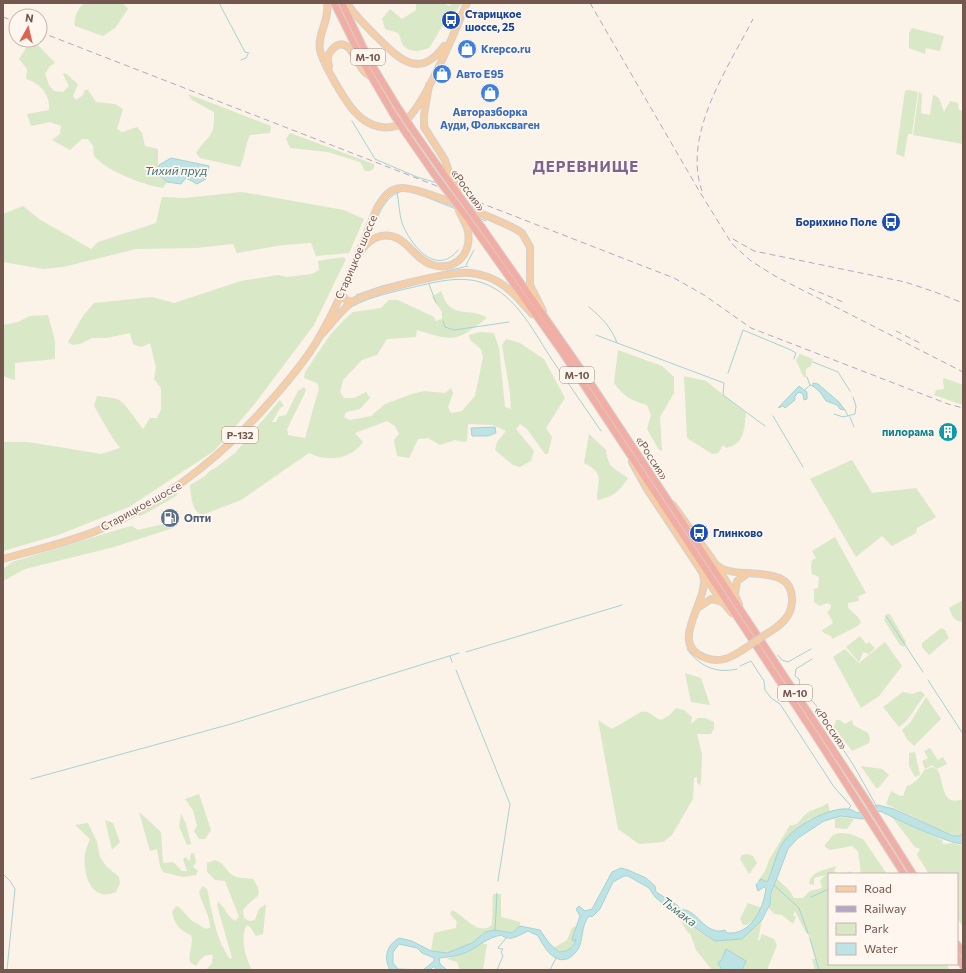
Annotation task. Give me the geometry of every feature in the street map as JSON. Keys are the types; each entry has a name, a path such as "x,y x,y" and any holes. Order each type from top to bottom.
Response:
{"highway":[{"name":"М-10","path":"334,3 370,76"},
{"name":"«Россия»","path":"342,3 371,63 399,109 448,176 548,326 664,494 903,873"},
{"name":"«Россия»","path":"370,76 407,135 466,219 548,326 627,451 867,801 912,873"}],"main road":[{"path":"328,3 328,13 320,36 319,46 322,56 357,115 372,126 382,128 394,126 406,120 416,108 454,33 467,3"},
{"path":"347,3 356,16 393,53 408,63 419,64 429,61 440,52 454,33"},
{"path":"332,75 328,57 332,49 341,46 352,50 363,71 370,76"},
{"path":"429,83 424,115 424,127 445,160 448,176"},
{"name":"Старицкое шоссе","path":"3,559 99,529 151,503 180,485 216,457 248,426 291,378 318,340 357,258 376,208 389,192 400,188 409,188 444,200 521,231 530,246 530,285 548,326"},
{"path":"357,258 370,241 387,236 400,239 430,264 442,266 449,265 460,258 467,249 469,234 466,219"},
{"path":"318,340 339,314 353,302 372,293 449,274 474,273 492,279 509,290 548,326"},
{"path":"341,293 346,300 353,302"},
{"path":"627,451 638,474 724,604"},
{"path":"664,494 679,510 735,595 743,619"},
{"path":"682,533 693,556"},
{"path":"701,570 704,578 704,588 689,633 691,644 698,654 709,659 719,660 728,658 782,623 788,614 792,602 790,591 784,582 773,575 764,573 747,574 726,571 714,563"},
{"path":"735,595 737,582 747,574"},
{"path":"696,610 704,602 711,599 724,604 743,619"}],"green space":[{"path":"84,3 123,3 128,9 115,28 103,36 75,26 76,14"},
{"path":"416,3 443,3 450,6 452,3 462,3 457,10 447,18 430,47 424,50 416,51 406,48 402,44 398,33 385,29 382,19 390,9 402,19 416,10"},
{"path":"912,28 944,36 940,51 926,48 925,54 909,48 909,33"},
{"path":"26,48 41,48 55,63 50,66 45,74 49,85 54,91 63,92 69,86 63,74 65,73 78,84 73,96 76,100 83,95 85,90 88,90 96,102 115,104 123,109 117,129 122,132 137,127 142,133 145,146 158,149 158,174 167,182 163,188 136,181 107,167 94,156 93,146 88,139 82,139 70,150 52,140 60,134 61,126 50,122 31,126 27,114 49,110 48,99 44,90 36,83 26,79 27,69 19,59"},
{"path":"908,90 918,92 912,134 908,134 904,157 896,154 905,91"},
{"path":"919,92 922,94 921,113 930,115 933,95 939,98 944,112 950,101 958,103 959,110 963,111 963,144 913,135"},
{"path":"188,94 271,126 270,133 250,135 240,167 200,158 196,153 212,132 214,112 192,100"},
{"path":"290,133 374,164 374,168 370,171 365,171 360,162 328,152 290,148 286,139"},
{"path":"242,192 344,210 364,219 349,253 316,256 311,243 283,245 237,253 233,244 196,248 136,249 63,267 43,269 3,262 3,214 23,206 39,219 91,249 98,242 156,223 162,197 185,198"},
{"path":"343,257 346,259 314,325 253,406 214,451 129,507 58,535 3,551 3,442 28,442 101,454 120,448 94,406 97,396 111,398 122,402 143,429 150,418 157,418 161,410 161,388 154,379 156,367 150,343 141,347 133,344 130,333 107,338 92,338 80,344 72,345 68,342 83,316 94,303 152,297 174,303 241,281 278,275 287,277 312,274 319,270 318,261"},
{"path":"441,291 447,304 452,308 462,312 483,315 487,318 468,332 455,338 440,337 417,330 416,337 387,339 377,355 362,360 343,380 340,392 344,398 354,398 366,392 370,398 360,409 346,412 344,417 350,420 371,416 385,404 412,394 424,391 445,393 451,388 453,393 448,407 451,413 462,411 475,396 483,357 481,349 470,340 469,335 480,332 494,333 499,348 505,407 511,409 510,393 502,345 506,339 520,343 544,359 565,398 546,428 552,437 548,454 545,454 527,429 520,424 516,429 534,451 531,461 520,467 513,465 495,450 497,442 506,431 493,425 468,424 467,441 463,442 455,440 440,445 428,438 418,439 409,458 397,456 394,440 399,434 395,426 387,421 355,433 363,442 352,453 338,458 323,458 309,453 241,500 202,515 198,513 192,502 190,485 205,476 235,453 280,400 284,406 280,408 272,422 276,422 278,417 286,415 298,391 304,387 306,390 304,395 287,429 288,435 305,438 319,388 317,383 304,378 305,372 330,335 345,319 353,312 381,308 389,300 398,300 434,317 436,321 442,319 442,312 432,297"},
{"path":"48,315 55,341 55,359 15,363 15,380 3,376 3,325 18,322 30,316"},
{"path":"618,350 662,366 674,377 674,393 660,417 662,451 659,450 647,429 651,415 647,405 628,397 621,392 614,383"},
{"path":"800,354 813,359 811,366 806,369 806,378 803,376 796,360"},
{"path":"684,376 706,381 746,413 744,430 737,443 726,448 723,445 718,453 712,454 687,438"},
{"path":"944,378 963,385 963,405 934,395 936,390 944,389"},
{"path":"589,434 606,450 608,461 612,467 628,478 622,487 615,493 597,500 599,483 598,475 591,467 584,463"},
{"path":"852,460 872,493 916,488 936,517 917,528 916,533 892,546 882,536 856,557 810,479"},
{"path":"175,492 178,494 176,496 145,514 136,517 139,513"},
{"path":"177,521 178,525 170,529 114,547 25,569 3,581 3,569 12,562 127,527 132,526 138,530"},
{"path":"835,537 866,593 857,597 859,598 858,601 848,603 848,608 858,617 861,622 858,626 832,639 831,636 824,633 822,630 833,622 827,612 830,610 831,605 827,603 820,606 814,602 814,589 818,588 819,577 812,574 811,567 812,560 816,558 812,551"},
{"path":"963,600 963,622 957,621 954,618 949,608"},
{"path":"887,614 890,614 906,642 904,647 900,645 884,620"},
{"path":"941,628 945,630 949,638 929,655 922,647 922,643"},
{"path":"860,636 866,644 869,642 875,648 869,654 863,652 859,662 846,647"},
{"path":"885,642 902,666 879,696 861,708 833,657 845,649 859,663"},
{"path":"685,673 701,678 710,705 691,702"},
{"path":"921,691 925,695 907,720 899,727 883,707 903,692 912,694"},
{"path":"926,697 941,719 914,746 907,739 902,730 910,723"},
{"path":"676,708 684,710 692,717 691,724 698,718 705,718 714,722 714,728 711,734 697,734 702,755 701,782 700,785 697,783 697,777 694,778 693,799 672,835 663,842 639,844 618,829 598,720 612,729 641,712 649,713 661,720 670,715"},
{"path":"836,720 840,720 845,724 852,720 853,725 868,733 870,739 869,743 852,751 834,727"},
{"path":"930,748 938,760 943,757 947,764 937,769 932,765 925,769 922,761 928,758 924,751"},
{"path":"915,752 920,775 915,777 909,766 909,753"},
{"path":"861,766 882,769 889,775 878,788 876,788"},
{"path":"933,767 940,775 944,792 947,797 956,801 963,799 963,833 960,836 953,836 886,804 891,791 903,796 907,786 917,780 924,770"},
{"path":"199,794 211,830 205,839 199,839 194,831 197,826 193,810 185,799"},
{"path":"828,803 830,812 808,820 783,843 767,882 758,881 790,825 797,824 807,813"},
{"path":"139,812 161,832 163,863 173,862 182,871 187,871 183,859 185,857 190,861 191,853 194,853 196,862 193,867 198,871 196,875 183,877 163,872 160,866 157,849 150,851"},
{"path":"181,814 186,824 191,844 187,845 179,826"},
{"path":"891,816 942,840 943,844 953,843 963,846 963,927 958,920 958,873 928,873 917,855 920,849 915,847"},
{"path":"841,817 854,819 847,829 835,828 835,819"},
{"path":"105,820 113,823 120,842 112,850"},
{"path":"88,823 97,842 100,857 106,866 119,877 120,883 116,892 101,894 90,885 87,878 84,862 86,848 90,839 75,825"},
{"path":"840,833 850,834 863,839 886,873 861,873 858,851 852,846 830,850 825,847 833,835"},
{"path":"748,854 753,856 757,863 749,874 740,859 742,855"},
{"path":"215,860 222,864 233,876 253,879 257,885 258,894 243,910 244,918 249,921 255,920 259,909 266,904 263,934 256,936 247,925 245,930 243,942 244,948 252,970 206,970 212,963 213,955 203,957 196,966 190,962 192,942 191,935 183,931 176,924 173,917 172,912 176,906 179,907 191,920 206,929 210,928 209,920 199,892 203,886 207,889 215,926 221,943 230,959 232,958 217,905 218,902 235,921 239,917 225,881 215,880 207,872 207,863"},
{"path":"836,866 834,873 828,873 828,965 947,965 950,970 815,970 812,959 816,959 808,934 806,933 795,911 793,915 796,917 793,924 782,915 774,914 768,907 777,879 789,890 794,898 803,898 810,891 822,888 820,881 825,875 814,878 814,885 809,884 813,876 819,872"},
{"path":"493,894 501,894 501,917 520,922 520,926 512,933 495,930 484,932 472,943 463,948 447,953 431,951 434,933 456,928 457,922 450,914 452,910 476,927 487,928 492,925"},
{"path":"748,903 762,908 754,920 747,925 743,925 740,919"},
{"path":"680,920 715,941 742,939 762,920 758,940 759,941 762,934 774,939 777,945 767,970 742,970 746,961 726,949 722,959 718,963 722,970 712,970 696,950 690,933 688,933"},
{"path":"577,926 572,939 576,939 570,948 566,951 560,952 554,948 567,940 572,928"},
{"path":"484,940 483,944 487,944 483,970 460,970 457,962 447,959 468,951"}],"water":[{"name":"Тихий пруд","path":"171,158 209,166 206,179 197,184 186,178 181,184 167,182 158,174 159,165"},
{"path":"813,383 818,384 839,402 845,410 840,409 837,405 826,401 820,392 813,386"},
{"path":"799,386 807,392 807,399 804,400 803,394 799,392 795,396 795,400 785,408 783,406 778,408"},
{"path":"495,427 496,433 488,436 472,436 471,428"},
{"name":"Тьмака","path":"878,805 894,809 953,836 960,836 963,833 963,844 935,836 880,811 863,819 841,816 824,821 798,838 788,849 771,894 770,904 762,920 742,939 715,941 680,918 655,897 649,888 628,876 624,876 613,882 600,909 593,916 588,917 584,925 580,946 569,958 560,960 556,958 548,951 537,935 528,931 511,938 501,935 496,936 464,953 439,958 440,964 447,970 437,970 434,966 430,970 423,970 390,970 388,965 387,952 392,944 399,938 412,941 431,951 447,953 472,943 485,932 495,930 512,933 520,926 540,930 549,943 559,952 568,950 572,947 576,939 573,941 572,939 580,916 576,909 579,906 585,911 592,909 612,872 621,868 646,878 655,886 656,892 677,905 681,910 686,910 691,913 706,926 718,931 725,930 727,933 735,933 743,930 749,925 759,912 766,889 764,887 758,891 756,885 761,879 767,882 782,844 794,831 812,819 831,811 848,809 857,813","holes":["399,944 417,948 422,953 434,958 434,961 423,970 398,969 393,963 393,952"]},
{"path":"726,949 746,961 742,970 722,970 718,963 722,959"}],"waterway":[{"path":"219,3 245,52 249,53"},
{"path":"241,60 246,58 248,54"},
{"path":"352,121 375,159 417,177 437,183"},
{"path":"369,236 378,216 390,197 403,191"},
{"path":"397,192 402,223 417,248 425,255 441,261 450,258 458,250"},
{"path":"421,195 456,209"},
{"path":"479,218 486,221"},
{"path":"466,265 474,250"},
{"path":"356,295 382,286 468,266"},
{"path":"353,306 383,295 448,280 457,279 475,281 495,289 506,296 524,316 601,431"},
{"path":"429,284 436,303"},
{"path":"589,307 606,323 617,343"},
{"path":"443,321 445,327 454,330 509,322"},
{"path":"728,373 743,330 791,350 796,353 794,359"},
{"path":"596,335 724,383 723,395 765,426"},
{"path":"813,362 838,372 850,391"},
{"path":"807,377 810,385 813,386"},
{"path":"805,390 810,385"},
{"path":"834,414 843,417 855,414 856,406 853,397"},
{"path":"845,410 848,416"},
{"path":"773,416 803,467"},
{"path":"850,417 854,427"},
{"path":"466,652 622,605"},
{"path":"886,616 923,672"},
{"path":"687,649 697,660 709,667 722,670 737,669"},
{"path":"778,655 782,660 788,662 811,649"},
{"path":"31,779 231,724 459,653"},
{"path":"450,656 452,662"},
{"path":"812,659 796,669 795,676 799,679 800,688 816,705 820,714 854,766 877,807"},
{"path":"740,666 751,661 764,681 765,690 771,698 780,704 834,787 851,806 848,809"},
{"path":"456,670 510,804 498,881"},
{"path":"928,680 963,734"},
{"path":"3,874 15,889 7,970"},
{"path":"774,885 799,908 808,933"},
{"path":"811,897 828,889"},
{"path":"495,931 497,893"},
{"path":"497,970 503,956 501,952 503,949 498,948 506,938"},
{"path":"810,939 819,970"},
{"path":"550,970 556,958"}],"railway":[{"path":"590,3 698,189 732,244 751,261 775,276 963,372"},
{"path":"3,17 8,19"},
{"path":"702,191 697,169 698,147 703,124 721,80 753,19"},
{"path":"48,35 674,278 704,295 751,328 948,404 963,408"},
{"path":"733,239 754,251 905,282 963,303"},
{"path":"809,288 843,302"},
{"path":"896,331 922,344"}],"place":[{"name":"Старицкое шоссе, 25","path":"451,20"},
{"name":"Krepco.ru","path":"467,49"},
{"name":"Авто E95","path":"442,74"},
{"name":"Авторазборка Ауди, Фольксваген","path":"490,93"},
{"name":"Борихино Поле","path":"891,222"},
{"name":"пилорама","path":"948,432"},
{"name":"Опти","path":"170,518"},
{"name":"Глинково","path":"699,533"}],"district":[{"name":"ДЕРЕВНИЩЕ","path":"586,167"}]}
